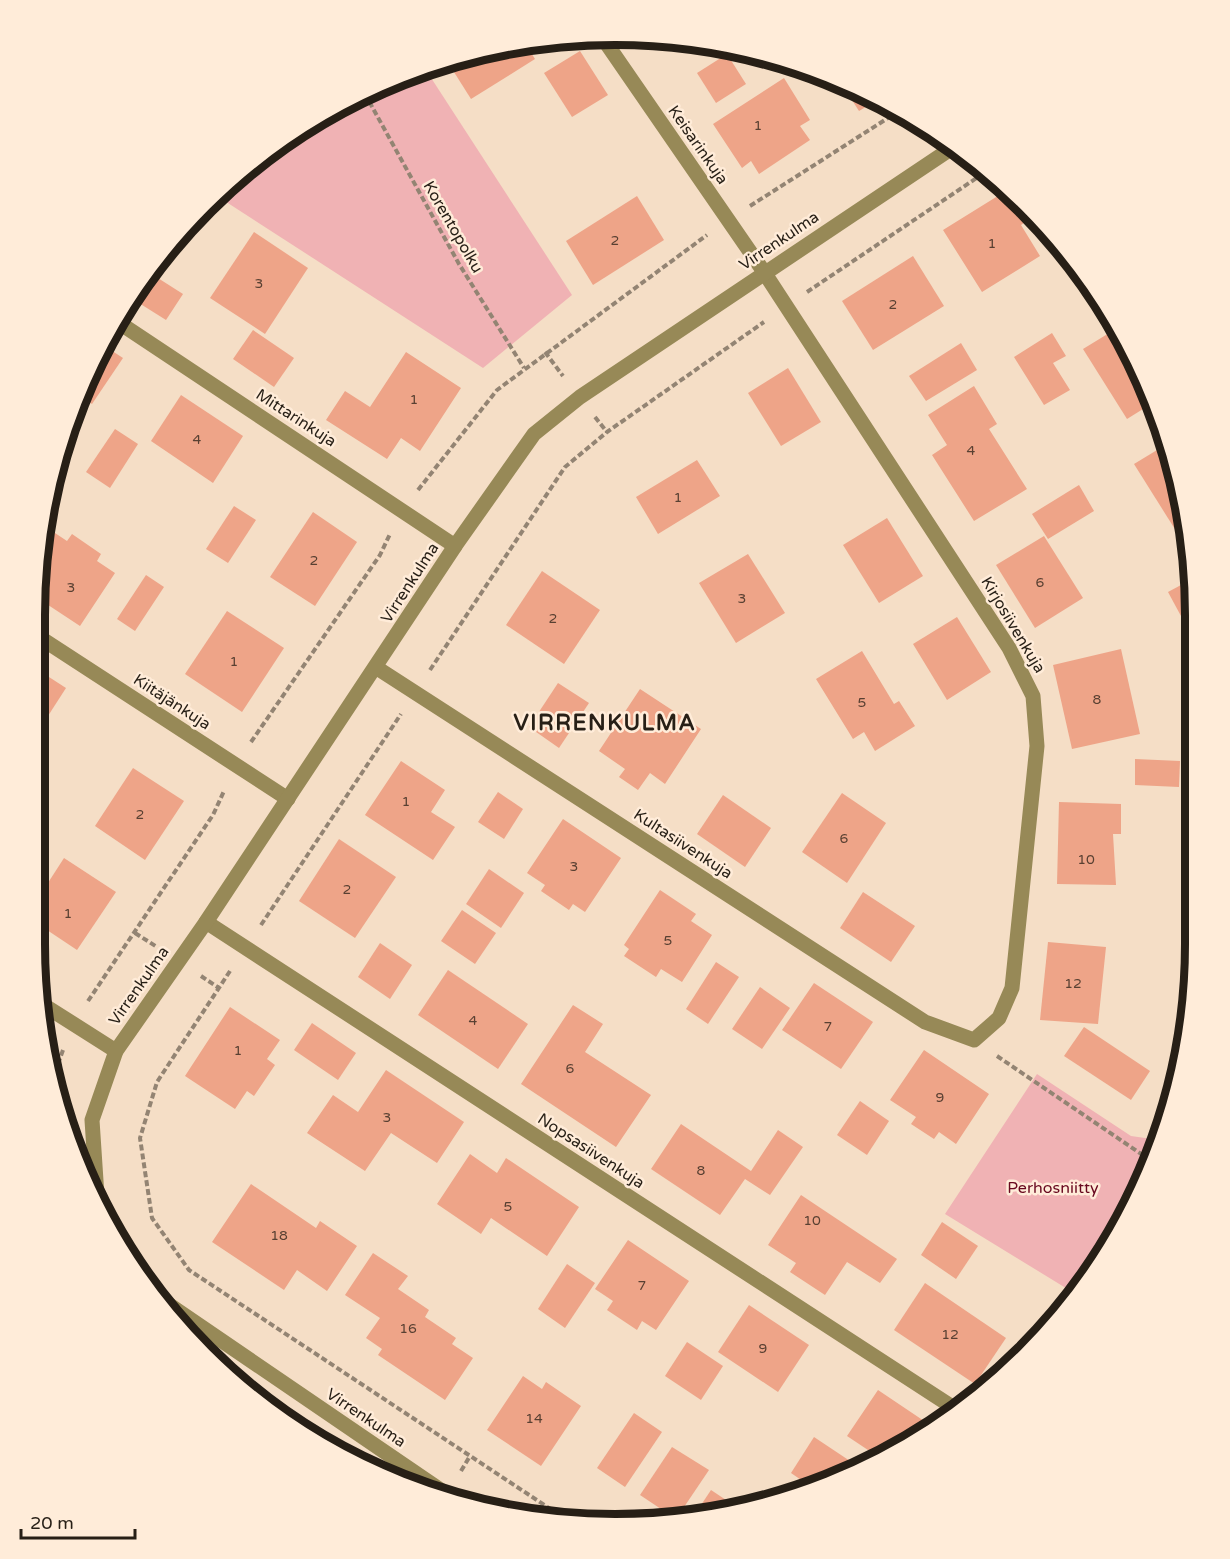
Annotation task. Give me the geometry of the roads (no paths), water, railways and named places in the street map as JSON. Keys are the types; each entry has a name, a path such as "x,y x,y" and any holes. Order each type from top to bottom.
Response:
{"street":[{"name":"Keisarinkuja","path":"607,45 764,272"},
{"name":"Virrenkulma","path":"96,1179 92,1120 116,1051 377,668 455,546 534,434 580,397 946,152"},
{"name":"Kirjosiivenkuja","path":"764,272 1010,648 1033,696 1037,746 1012,988 999,1018 974,1040"},
{"name":"Mittarinkuja","path":"124,326 455,546"},
{"name":"Kiitäjänkuja","path":"45,641 288,799"},
{"name":"Kultasiivenkuja","path":"377,668 924,1022 974,1040"},
{"name":"Nopsasiivenkuja","path":"206,922 950,1405"},
{"path":"49,1008 116,1051"},
{"name":"Virrenkulma","path":"181,1313 394,1468"}],"district":[{"name":"VIRRENKULMA","path":"605,723"}],"park label":[{"name":"Perhosniitty","path":"1053,1188"}]}
